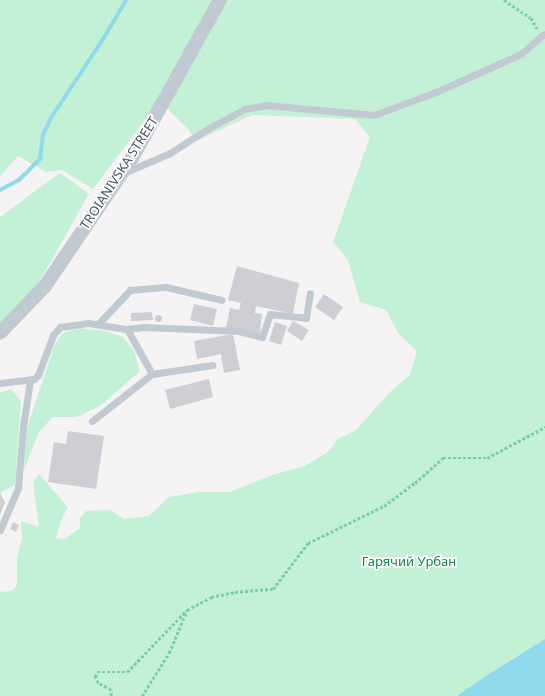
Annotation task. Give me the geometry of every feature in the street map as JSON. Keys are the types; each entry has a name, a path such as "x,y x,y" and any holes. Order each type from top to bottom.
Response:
{"street":[{"name":"TROIANIVSKA STREET","path":"0,333 45,286 132,158 220,0"}],"lane":[{"path":"120,175 170,152 208,128 244,109 266,105 374,115 436,92 521,54 543,35"},
{"path":"98,324 130,290 147,287 166,287 222,300"},
{"path":"0,383 30,380 38,375 53,335 60,327 88,323 127,329 143,327 239,331 262,337 270,314 306,318 310,293"},
{"path":"127,329 152,374"},
{"path":"92,421 152,374 212,365"},
{"path":"0,528 18,488 23,428 30,380"}],"path":[{"path":"504,0 530,18 543,35"},
{"path":"111,696 111,690 98,683 95,677 97,672 127,672 150,646 187,610 211,597 235,592 273,589 308,543 384,506 415,483 442,458 488,458 545,427"},
{"path":"142,696 169,653 187,610"}],"green space":[{"name":"Гарячий Урбан","path":"0,0 545,0 545,639 457,696 0,696 0,592 12,591 17,585 17,557 22,538 21,521 39,527 33,482 39,474 68,507 61,521 56,538 65,539 80,528 80,518 86,511 111,510 124,519 149,516 169,497 198,492 230,492 275,474 305,466 328,452 338,439 356,430 390,392 410,375 417,351 398,333 386,310 360,302 348,260 333,242 370,137 355,119 252,115 196,141 189,130 168,109 154,108 93,189 62,170 46,172 18,156 0,176"},
{"path":"60,173 89,194 39,282 26,299 0,324 0,217"},
{"path":"78,328 105,331 123,337 134,351 140,371 100,406 77,417 52,417 38,434 24,470 27,428 55,344 63,333"},
{"path":"11,389 21,401 15,485 0,493 0,393"}],"water":[{"path":"545,639 545,696 457,696 486,676"}],"building":[{"path":"237,266 299,283 293,314 256,306 255,313 262,314 260,333 226,328 230,308 239,310 241,303 228,300"},
{"path":"324,294 343,307 334,320 315,307"},
{"path":"194,304 217,309 213,326 190,320"},
{"path":"152,312 153,320 131,321 131,313"},
{"path":"158,315 161,318 158,321 155,318"},
{"path":"293,321 309,330 302,341 287,331"},
{"path":"275,322 287,326 281,345 269,341"},
{"path":"233,334 240,370 224,373 221,354 197,359 194,341"},
{"path":"209,379 213,397 170,409 165,390"},
{"path":"68,431 104,436 96,489 48,482 54,442 66,444"},
{"path":"0,493 5,502 0,515"},
{"path":"13,522 19,525 16,532 10,529"}],"waterway":[{"path":"0,190 19,180 40,159 43,135 51,118 105,36 126,0"}]}
